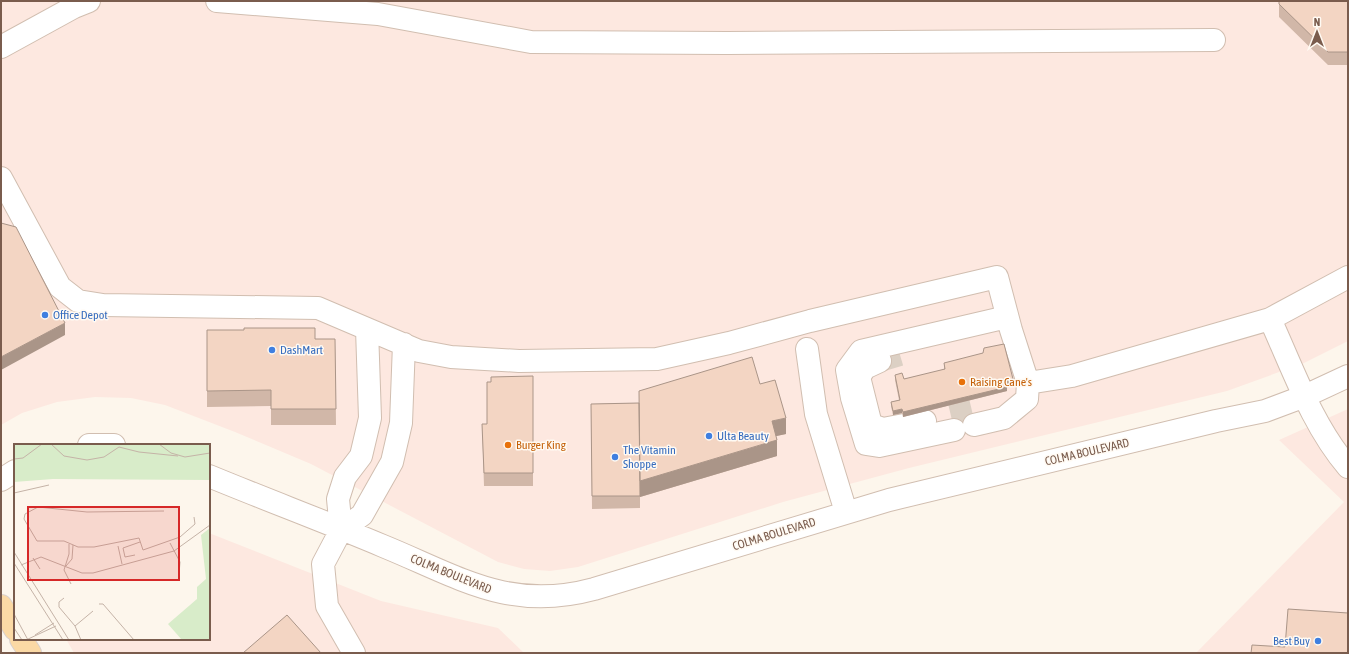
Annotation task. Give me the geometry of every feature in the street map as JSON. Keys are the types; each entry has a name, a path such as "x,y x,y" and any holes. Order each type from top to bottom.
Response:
{"main road":[{"path":"1,606 14,627"},
{"path":"22,640 30,653"}],"street":[{"path":"1,47 74,7 89,1"},
{"path":"217,1 378,14 531,42 727,43 1214,40"},
{"path":"1,178 60,287 78,301 103,305 318,308 419,351 451,357 519,361 657,359 729,343 810,320 997,277 1027,391"},
{"path":"1009,324 861,351 848,370 852,398 866,444 879,446 963,420 1027,391 1072,376 1270,319 1348,277"},
{"path":"1270,319 1323,433 1335,452 1348,467"},
{"path":"963,420 883,429 871,425 859,377 865,368 890,358 1009,324"},
{"path":"341,530 338,499 345,477 361,456 370,418 367,330"},
{"path":"354,653 328,606 323,564 341,530 362,515 392,462 401,423 404,344"},
{"path":"807,349 816,414 846,512"},
{"name":"COLMA BOULEVARD","path":"210,476 486,589 514,595 554,596 594,589 846,512 913,494 1265,411 1305,396 1348,376"},
{"path":"1,480 14,472"}],"shaded area":[{"path":"1,1 1348,1 1348,341 1304,363 1227,391 909,468 783,502 578,567 550,571 524,569 498,562 311,464 165,405 131,398 95,397 57,402 22,413 1,425"},
{"path":"1348,409 1348,653 1196,653 1344,502 1279,440"},
{"path":"210,533 381,601 498,628 524,653 74,653 67,640 210,640"}],"building":[{"path":"1279,1 1348,1 1348,52 1328,52 1279,4"},
{"path":"1,223 16,227 65,323 1,357"},
{"path":"244,328 315,328 315,339 335,339 336,409 271,409 271,390 207,391 207,330 244,330"},
{"name":"Raising Cane's","path":"1004,344 1013,379 1006,381 1007,387 903,412 902,409 893,411 891,402 900,400 895,375 902,373 904,379 945,369 944,363 983,353 984,348"},
{"name":"Ulta Beauty","path":"752,357 760,384 775,380 786,418 772,421 777,440 640,481 639,391"},
{"name":"Burger King","path":"533,376 533,473 484,473 482,424 487,424 487,382 491,382 491,377"},
{"name":"The Vitamin Shoppe","path":"639,403 640,496 592,496 591,404"},
{"path":"1288,609 1348,613 1348,653 1251,653 1252,645 1285,647"},
{"path":"287,615 321,653 243,653"}],"tunnel":[{"path":"880,361 900,355"},
{"path":"951,416 972,411"}],"place":[{"name":"Office Depot","path":"45,315"},
{"name":"DashMart","path":"272,350"},
{"name":"Raising Cane's","path":"962,382"},
{"name":"Ulta Beauty","path":"709,436"},
{"name":"Burger King","path":"508,445"},
{"name":"The Vitamin Shoppe","path":"615,457"},
{"name":"Best Buy","path":"1318,641"}]}
